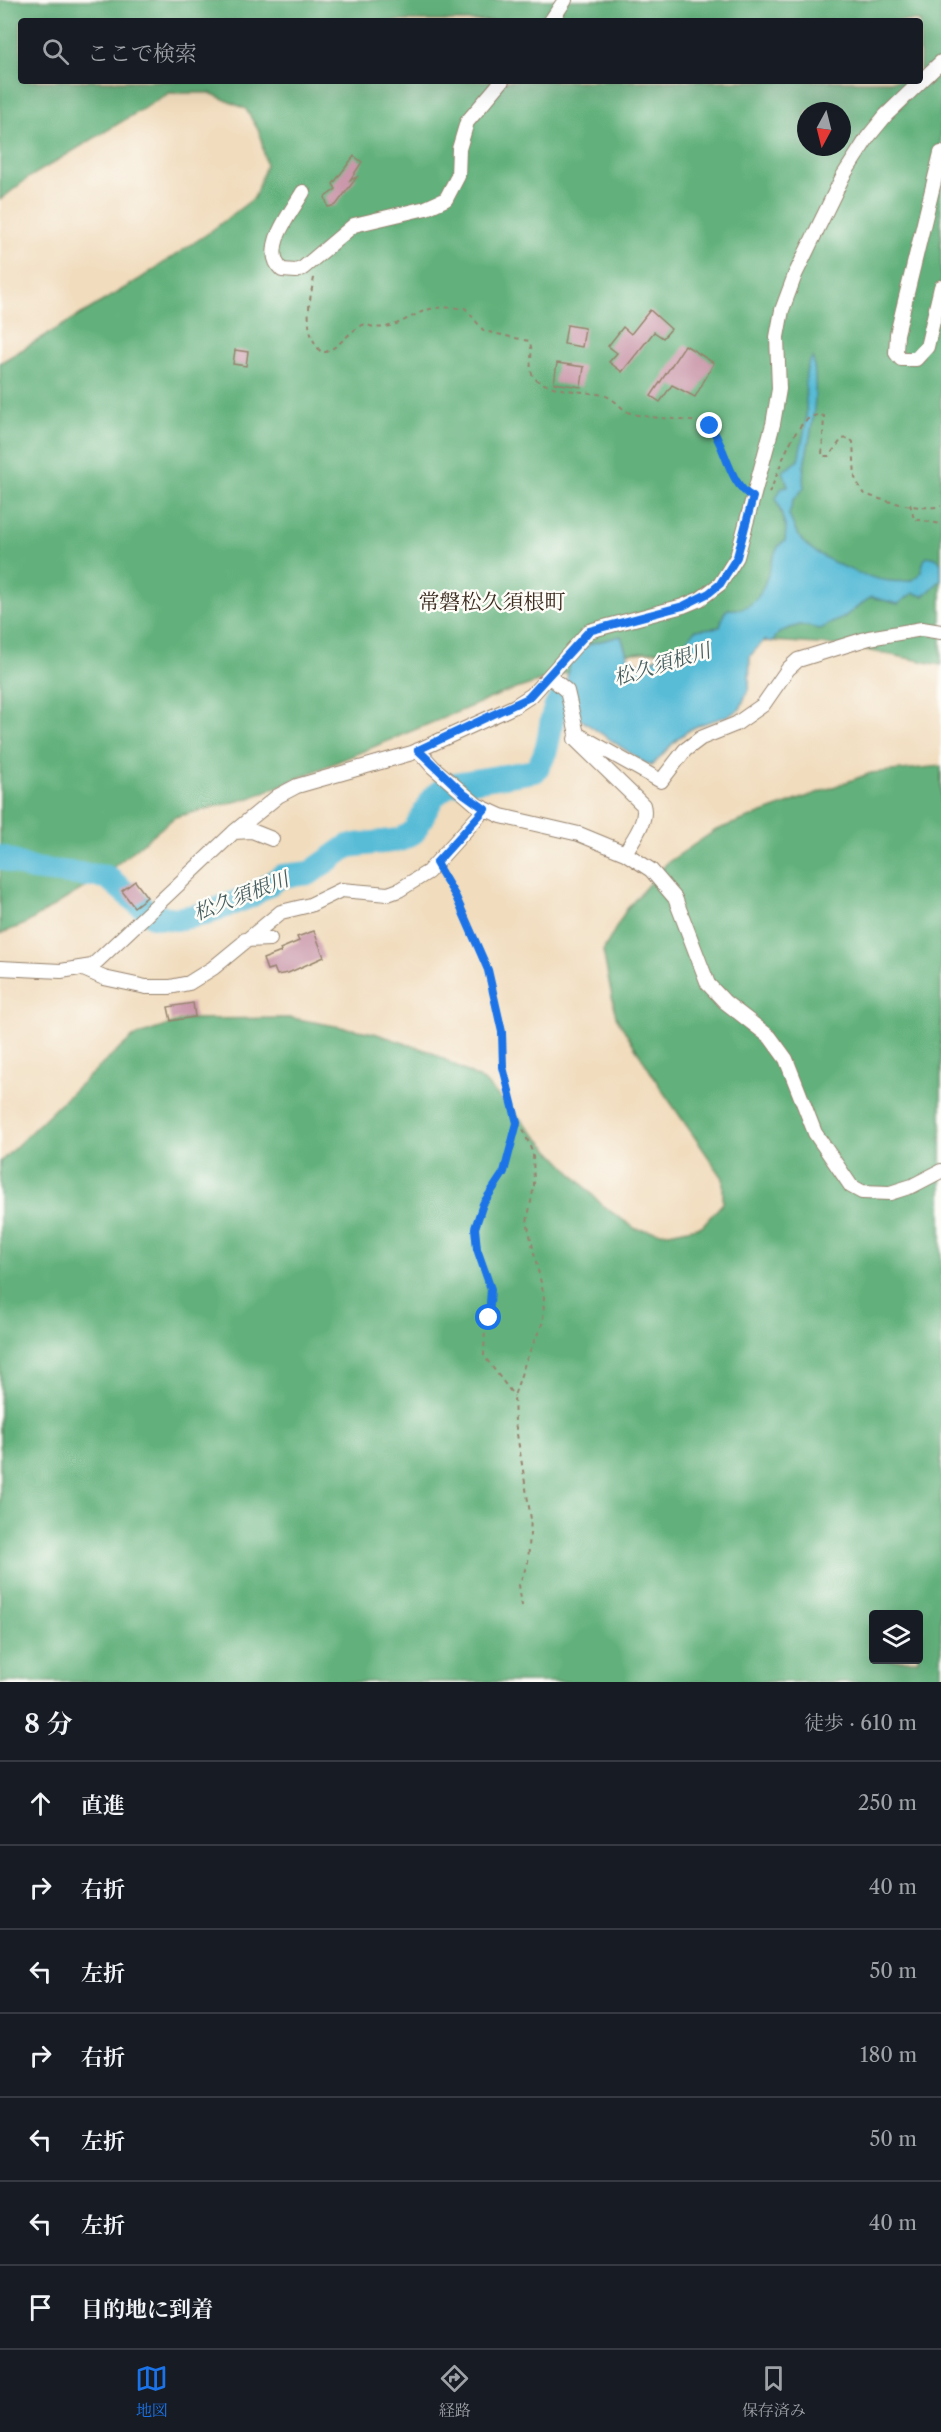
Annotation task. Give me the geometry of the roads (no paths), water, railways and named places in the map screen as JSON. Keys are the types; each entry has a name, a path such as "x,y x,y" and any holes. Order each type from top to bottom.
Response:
{"street":[{"path":"553,18 565,0"},
{"path":"923,79 941,62"},
{"path":"303,192 276,239 273,254 277,265 286,271 296,271 354,225 426,208 446,199 458,176 459,149 467,122 499,84"},
{"path":"0,968 61,971 92,966 234,832 278,796 297,786 418,750 528,698 589,631 683,606 700,599 720,584 737,557 760,497 778,404 777,338 782,310 795,275 843,176 868,137 886,115 918,84"},
{"path":"941,153 897,334 896,353 901,359 916,359 927,347 941,287"},
{"path":"574,732 661,781 686,750 701,738 736,724 763,705 788,669 798,660 870,638 922,629 941,632"},
{"path":"549,676 567,691 574,738 643,805 641,825 626,853"},
{"path":"418,750 464,794 485,809 501,816 579,834 626,853 643,863 675,898 708,984 725,1002 770,1037 781,1051 816,1133 851,1186 862,1192 890,1193 941,1171"},
{"path":"81,968 104,978 146,987 179,986 206,973 281,912 310,905 346,889 392,893 428,872 485,809"},
{"path":"234,832 252,831 272,839"},
{"path":"245,940 270,939"}],"water":[{"path":"813,357 814,407 804,469 804,488 793,500 789,515 797,534 805,544 827,559 873,578 888,581 914,579 919,575 927,556 936,558 941,563 941,580 924,596 913,593 898,604 871,597 844,617 820,629 800,625 779,633 772,642 764,640 750,656 749,687 740,709 689,730 652,765 645,763 574,715 567,677 572,653 593,643 621,636 629,660 645,664 657,657 677,653 695,630 720,627 724,613 728,609 743,608 754,602 761,592 774,555 785,541 786,528 776,498 782,487 788,486 783,471 798,461 805,430 807,370"}],"waterway":[{"name":"松久須根川","path":"0,857 32,869 107,877 153,916 176,919 205,914 251,896 282,876 310,873 348,846 400,840 414,832 433,797 448,785 535,771 545,751 553,715 560,700 570,692 589,683"}],"district":[{"name":"常磐松久須根町","path":"492,602"}]}
